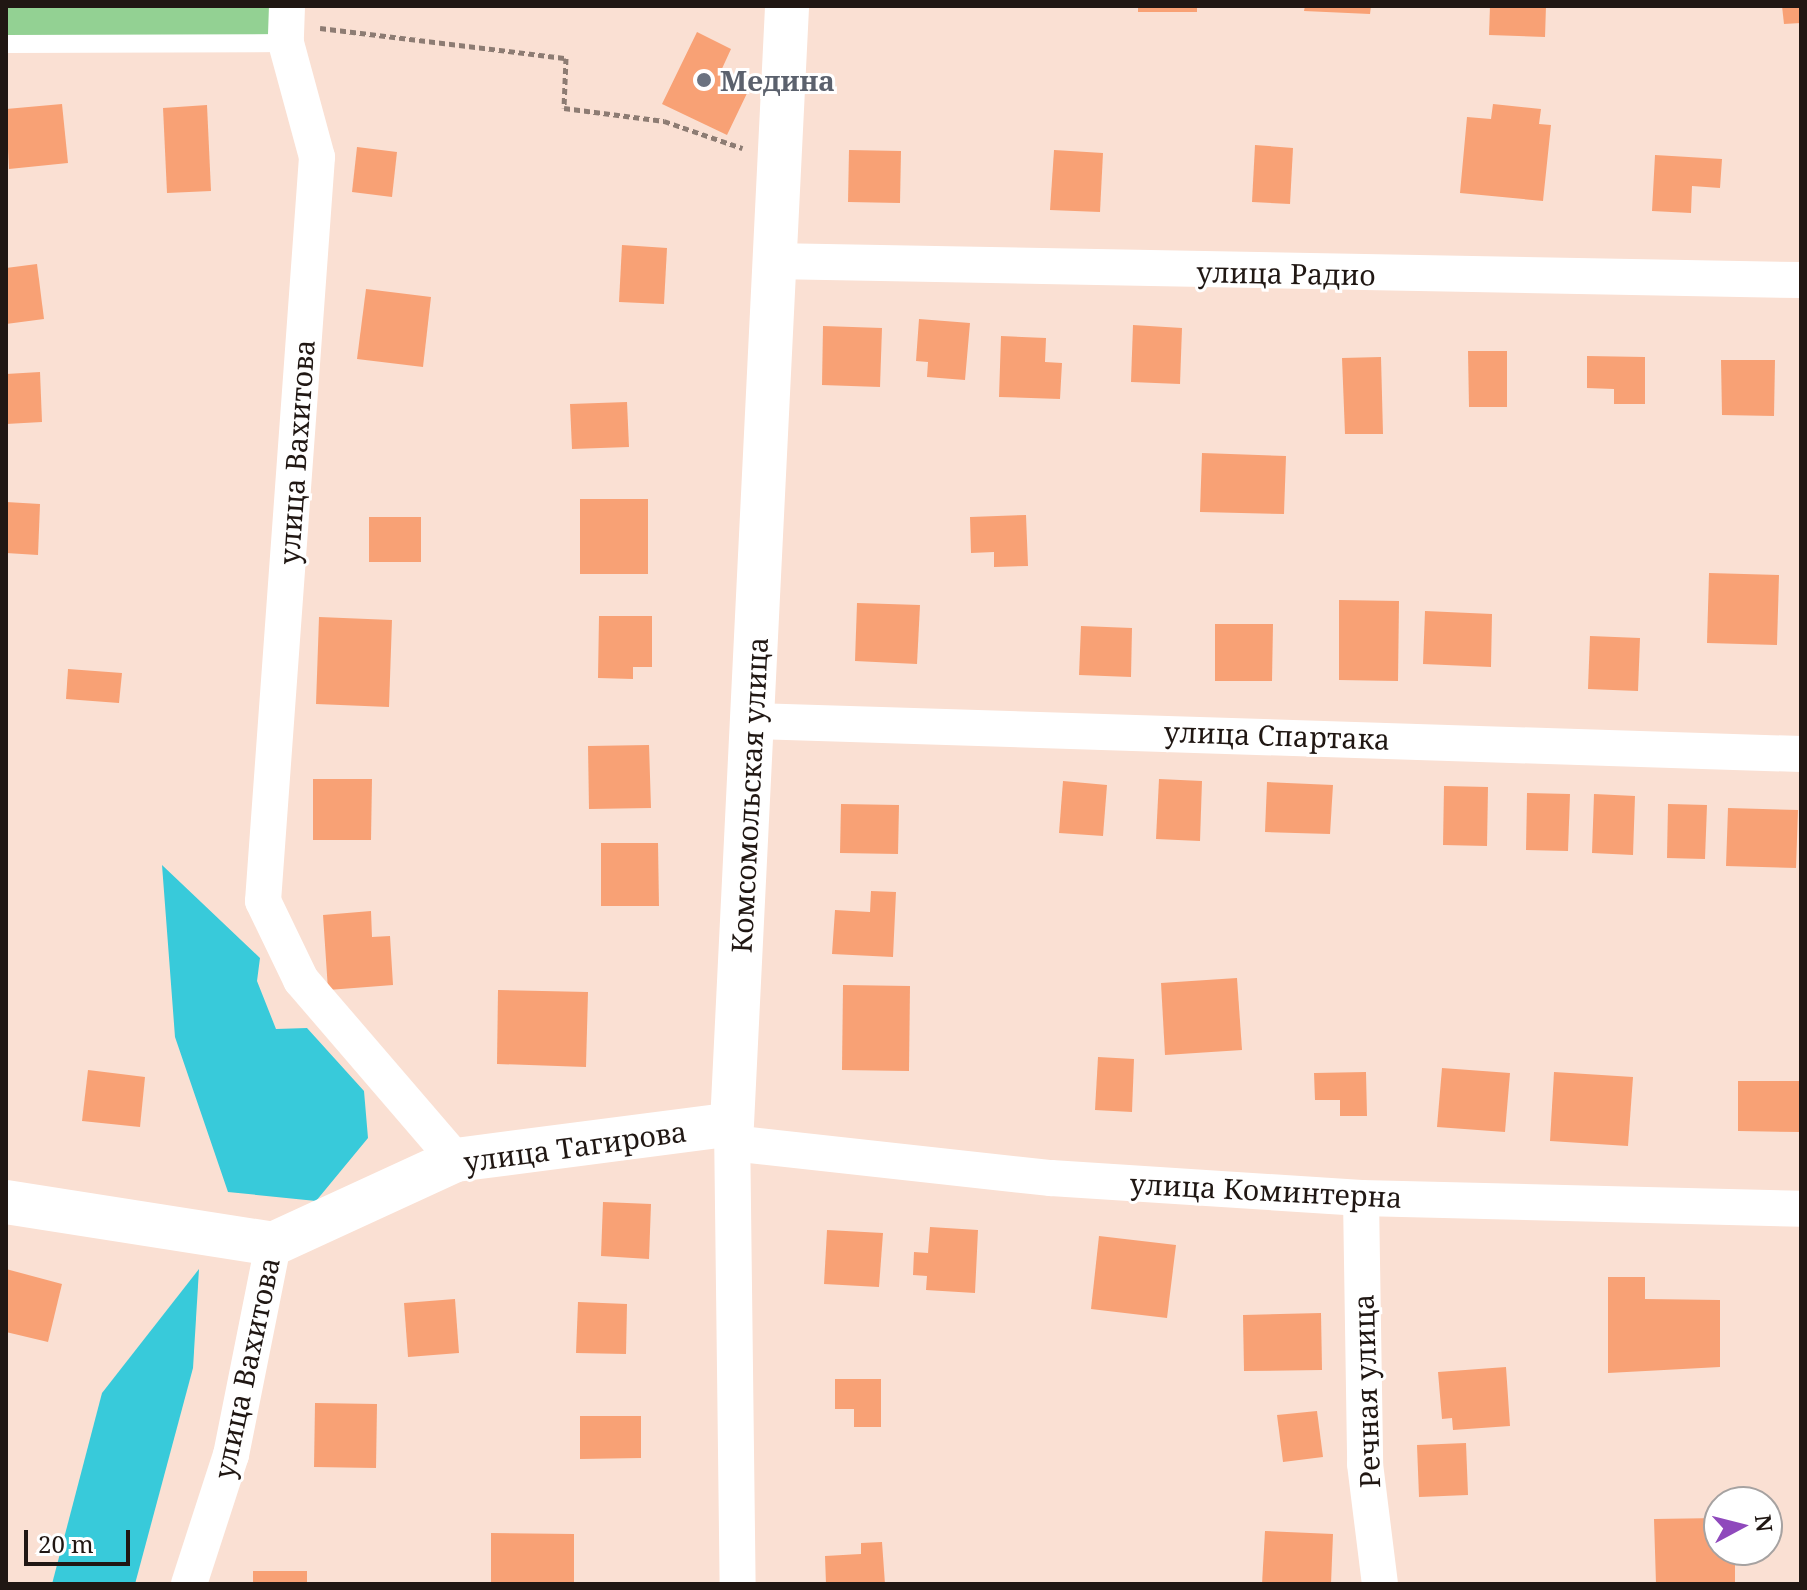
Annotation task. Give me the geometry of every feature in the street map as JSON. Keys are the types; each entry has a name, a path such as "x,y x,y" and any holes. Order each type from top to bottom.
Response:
{"street":[{"name":"улица Вахитова","path":"287,6 286,43 317,157 263,901 301,980 456,1160"},
{"name":"Комсомольская улица","path":"738,1584 732,1134 754,721 771,261 787,6"},
{"name":"улица Радио","path":"771,261 1801,280"},
{"name":"улица Спартака","path":"754,721 1801,754"},
{"name":"улица Тагирова","path":"273,1244 456,1160 732,1134"},
{"name":"улица Коминтерна","path":"732,1134 1051,1178 1361,1198 1801,1209"},
{"name":"Речная улица","path":"1361,1198 1365,1464 1380,1584"},
{"path":"6,1202 273,1244"},
{"name":"улица Вахитова","path":"189,1584 231,1455 273,1244"}],"lane":[{"path":"6,44 286,43"}],"path":[{"path":"351,34 566,58 564,108 664,121 777,160"}],"green space":[{"path":"6,6 288,6 286,43 6,44"}],"water":[{"path":"162,865 260,958 257,981 276,1029 307,1028 364,1091 368,1138 316,1201 228,1192 175,1037"},
{"path":"199,1269 193,1368 135,1584 52,1584 102,1393"}],"building":[{"path":"1138,6 1197,6 1197,12 1138,12"},
{"path":"1305,6 1371,6 1370,14 1304,11"},
{"path":"1490,6 1546,6 1545,37 1489,35"},
{"path":"1782,6 1801,6 1801,23 1784,24"},
{"name":"Медина","path":"697,32 731,49 720,73 750,87 727,135 662,104"},
{"path":"62,104 68,163 9,169 6,109"},
{"path":"1493,104 1541,109 1539,124 1551,125 1543,201 1460,193 1467,117 1491,119"},
{"path":"207,105 211,191 167,193 163,108"},
{"path":"1255,145 1293,148 1290,204 1252,202"},
{"path":"357,147 397,152 392,197 352,192"},
{"path":"849,150 901,151 900,203 848,202"},
{"path":"1054,150 1103,153 1100,212 1050,210"},
{"path":"1655,155 1722,159 1720,188 1692,186 1691,213 1652,211"},
{"path":"622,245 667,248 664,304 619,302"},
{"path":"37,264 44,319 6,324 6,268"},
{"path":"366,289 431,297 423,367 357,359"},
{"path":"919,319 970,323 965,380 927,377 928,362 916,361"},
{"path":"1133,325 1182,328 1180,384 1131,382"},
{"path":"823,326 882,328 880,387 822,385"},
{"path":"1001,336 1046,338 1045,362 1062,363 1060,399 999,397"},
{"path":"1468,351 1507,351 1507,407 1469,407"},
{"path":"1587,356 1645,357 1645,404 1614,404 1614,389 1587,388"},
{"path":"1381,357 1383,434 1345,434 1342,358"},
{"path":"1721,360 1775,360 1774,416 1722,415"},
{"path":"40,372 42,422 6,424 6,374"},
{"path":"627,402 629,447 572,449 570,404"},
{"path":"1202,453 1286,456 1284,514 1200,512"},
{"path":"580,499 648,499 648,574 580,574"},
{"path":"6,502 40,504 38,555 6,553"},
{"path":"1026,515 1028,566 994,567 994,552 971,553 970,517"},
{"path":"369,517 421,517 421,562 369,562"},
{"path":"1709,573 1779,575 1777,645 1707,643"},
{"path":"1339,600 1399,601 1398,681 1339,680"},
{"path":"857,603 920,605 917,664 855,661"},
{"path":"1425,611 1492,614 1491,667 1423,664"},
{"path":"599,616 652,616 652,667 633,667 633,679 598,678"},
{"path":"319,617 392,620 389,707 316,704"},
{"path":"1215,624 1273,624 1272,681 1215,681"},
{"path":"1081,626 1132,628 1131,677 1079,675"},
{"path":"1590,636 1640,638 1638,691 1588,689"},
{"path":"68,669 122,673 119,703 66,699"},
{"path":"649,745 651,808 589,809 588,746"},
{"path":"313,779 372,779 371,840 313,840"},
{"path":"1159,779 1202,781 1200,841 1156,839"},
{"path":"1063,781 1107,785 1103,836 1059,833"},
{"path":"1267,782 1333,785 1330,834 1265,832"},
{"path":"1444,786 1488,787 1487,846 1443,845"},
{"path":"1527,793 1570,794 1568,851 1526,850"},
{"path":"1594,794 1635,796 1633,855 1592,853"},
{"path":"841,804 899,805 898,854 840,853"},
{"path":"1668,804 1707,805 1705,859 1667,858"},
{"path":"1728,808 1798,810 1796,868 1726,866"},
{"path":"601,843 658,843 659,906 601,906"},
{"path":"871,891 896,892 893,957 832,954 835,910 870,912"},
{"path":"371,911 372,937 390,936 393,985 328,990 323,915"},
{"path":"1237,978 1242,1050 1165,1055 1161,983"},
{"path":"843,985 910,986 909,1071 842,1070"},
{"path":"498,990 588,992 586,1067 497,1064"},
{"path":"1098,1057 1134,1059 1132,1112 1095,1110"},
{"path":"1442,1068 1510,1073 1505,1132 1437,1127"},
{"path":"88,1070 145,1077 140,1127 82,1121"},
{"path":"1366,1072 1367,1116 1340,1116 1340,1100 1315,1100 1314,1073"},
{"path":"1554,1072 1633,1077 1628,1146 1550,1141"},
{"path":"1738,1081 1801,1081 1800,1132 1738,1131"},
{"path":"603,1202 651,1204 649,1259 601,1256"},
{"path":"930,1227 978,1230 975,1293 926,1290 927,1276 913,1275 914,1252 928,1253"},
{"path":"827,1230 883,1233 879,1287 824,1284"},
{"path":"1099,1236 1176,1245 1167,1318 1091,1309"},
{"path":"6,1269 62,1284 48,1342 6,1332"},
{"path":"1608,1277 1645,1277 1645,1299 1720,1300 1720,1367 1608,1373"},
{"path":"455,1299 459,1353 408,1357 404,1303"},
{"path":"578,1302 627,1304 626,1354 576,1353"},
{"path":"1321,1313 1322,1370 1244,1371 1243,1315"},
{"path":"1506,1367 1510,1426 1453,1430 1452,1418 1442,1419 1438,1372"},
{"path":"835,1379 881,1379 881,1427 854,1427 854,1409 835,1409"},
{"path":"315,1403 377,1404 376,1468 314,1467"},
{"path":"1317,1411 1323,1457 1283,1462 1277,1415"},
{"path":"580,1416 641,1416 641,1458 580,1459"},
{"path":"1466,1443 1468,1495 1419,1497 1417,1445"},
{"path":"1703,1518 1703,1566 1735,1566 1735,1584 1656,1584 1654,1519"},
{"path":"1265,1531 1333,1534 1331,1584 1262,1584"},
{"path":"491,1533 574,1534 574,1584 491,1584"},
{"path":"882,1542 885,1584 826,1584 825,1556 861,1554 861,1543"},
{"path":"253,1571 307,1571 307,1584 253,1584"}],"place":[{"name":"Медина","path":"704,80"}]}
